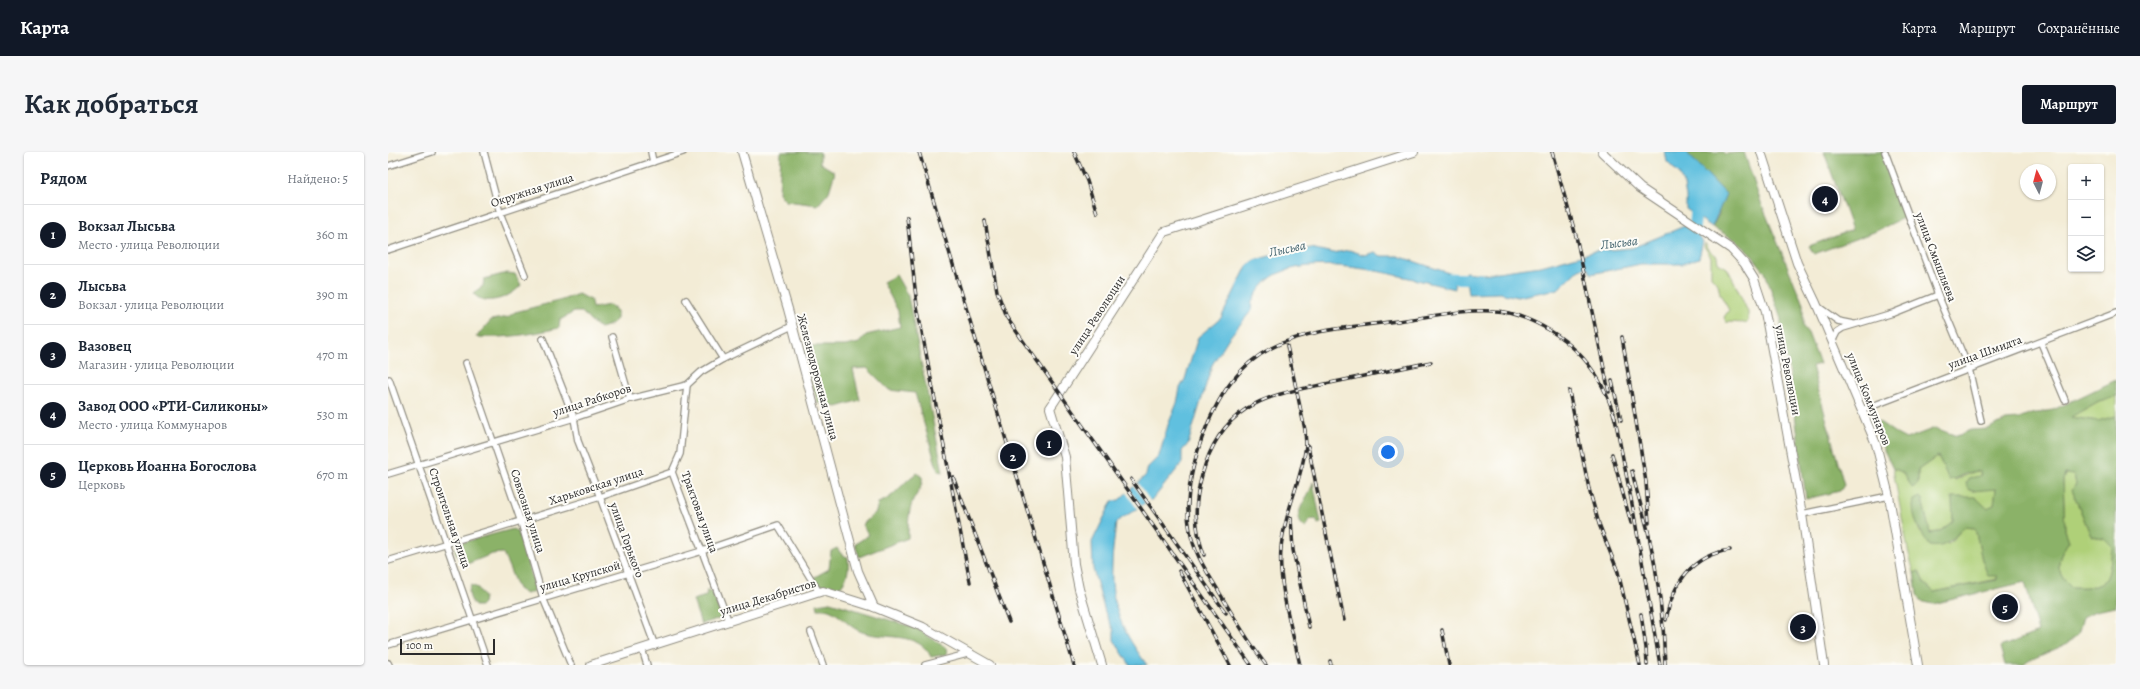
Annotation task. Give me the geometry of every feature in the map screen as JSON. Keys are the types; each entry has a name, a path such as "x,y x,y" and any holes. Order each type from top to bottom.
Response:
{"street":[{"path":"388,166 432,152"},
{"path":"484,152 500,213 525,275"},
{"path":"651,152 653,162"},
{"name":"Окружная улица","path":"388,250 683,152"},
{"name":"Железнодорожная улица","path":"742,152 792,326 858,570 874,607"},
{"name":"улица Революции","path":"1102,665 1079,589 1074,564 1065,457 1050,408 1164,232 1414,152"},
{"name":"улица Революции","path":"1602,152 1631,181 1731,249 1752,274 1762,304 1802,514 1824,665"},
{"name":"улица Коммунаров","path":"1761,152 1797,263 1816,303 1876,444 1890,496 1918,665"},
{"name":"улица Смышляева","path":"1885,152 1938,295 1969,369 1981,421"},
{"path":"1832,342 1837,332 1842,328 1893,313 1938,295"},
{"path":"686,300 723,359"},
{"path":"1816,303 1824,312 1838,321 1853,324"},
{"name":"улица Шмидта","path":"1862,410 2041,343 2116,313"},
{"name":"улица Рабкоров","path":"388,474 574,418 630,399 687,385 701,372 723,359 792,326"},
{"path":"612,337 630,399"},
{"name":"улица Горького","path":"543,340 574,418 578,441 655,646"},
{"path":"2041,343 2065,400"},
{"name":"Совхозная улица","path":"466,363 521,522 543,598 571,665"},
{"name":"Строительная улица","path":"389,379 488,665"},
{"name":"Трактовая улица","path":"687,385 680,454 672,472 728,620"},
{"name":"Харьковская улица","path":"388,561 521,522 672,472"},
{"path":"1802,514 1890,496"},
{"name":"улица Крупской","path":"388,645 702,551 778,525 819,592"},
{"name":"улица Декабристов","path":"591,665 655,646 728,620 823,592 874,607 923,627 990,665"},
{"path":"811,632 823,665"},
{"path":"642,649 647,665"},
{"path":"925,665 971,653"}],"green space":[{"path":"781,152 820,152 820,163 835,172 829,192 818,205 786,201 779,193"},
{"path":"1686,152 1723,152 1725,154 1744,152 1760,200 1803,304 1803,327 1808,333 1820,364 1812,366 1844,485 1840,491 1806,499 1789,368 1781,338 1781,319 1765,272 1749,252 1734,239 1712,227 1719,214 1715,183"},
{"path":"1824,152 1882,152 1905,217 1874,232 1814,254 1809,246 1852,230"},
{"path":"1705,243 1710,251 1717,256 1718,263 1727,268 1733,279 1748,312 1748,321 1745,323 1726,322 1724,317 1729,310 1720,294 1718,284 1711,277 1711,257 1704,246"},
{"path":"507,273 515,274 521,285 505,297 484,300 473,293 483,286 484,279"},
{"path":"896,275 908,296 943,472 938,471 915,393 889,390 867,368 853,369 860,400 837,407 818,403 803,349 812,346 845,346 859,343 866,335 900,327 898,311 883,282"},
{"path":"578,294 591,300 592,308 610,305 617,311 617,319 610,325 601,328 595,325 595,323 592,323 582,312 574,312 560,320 559,328 518,336 476,337 491,320 508,317 515,312 562,300"},
{"path":"2116,380 2116,396 2099,401 2071,417 2098,421 2116,416 2116,607 2095,611 2083,617 2078,634 2067,644 2030,660 2023,665 2005,665 2000,647 2038,632 2025,582 1933,604 1920,601 1917,594 1914,573 1919,571 1924,583 1934,592 1997,580 1997,576 1988,576 1982,560 1975,528 1964,527 1949,542 1941,546 1930,546 1915,519 1913,506 1914,500 1920,497 1922,499 1930,533 1939,532 1953,521 1952,497 1975,497 1987,508 1994,505 1996,489 1972,491 1967,488 1966,483 1970,478 1980,476 1981,472 1977,471 1949,480 1938,456 1918,470 1918,484 1912,488 1903,473 1893,469 1870,421 1874,419 1906,439 1935,428 1957,436 1971,430 1987,429 2006,420 2019,419 2031,414 2053,410","holes":["2065,474 2074,475 2076,484 2072,490 2091,536 2104,538 2112,546 2108,574 2101,584 2094,586 2072,587 2062,576 2059,565 2061,554 2069,541 2065,530 2063,480"]},
{"path":"2116,396 2116,416 2098,421 2070,417 2099,401"},
{"path":"1938,456 1955,480 1976,471 1981,472 1973,491 1996,488 1994,506 1987,508 1952,497 1953,521 1939,532 1930,533 1922,499 1913,506 1919,530 1925,537 1949,544 1964,527 1975,528 1982,560 1997,576 1997,579 1934,592 1924,583 1919,571 1914,573 1908,550 1893,469 1903,473 1907,477 1912,487 1918,484 1918,470"},
{"path":"917,473 922,477 922,485 911,506 908,538 859,557 855,544 869,535 862,525 876,512 878,503 894,494"},
{"path":"2065,474 2074,475 2076,484 2072,490 2091,536 2104,538 2112,546 2108,575 2101,584 2085,587 2072,587 2062,576 2060,570 2059,560 2069,541 2065,530 2063,480"},
{"path":"1313,482 1321,523 1318,524 1316,519 1310,520 1306,528 1301,523 1299,512"},
{"path":"513,529 518,532 536,590 526,594 518,589 503,553 492,554 467,564 459,558 455,549 460,543"},
{"path":"837,548 842,555 848,557 847,574 844,582 838,589 830,589 818,584 813,578 829,569 831,551"},
{"path":"471,585 478,588 484,597 483,603 480,606 475,606 470,599 469,590"},
{"path":"707,590 712,591 722,618 701,624 693,600 706,596"},
{"path":"830,602 916,628 946,648 947,654 931,657 926,649 911,640 873,635 858,630 837,614 825,609 818,609 817,604"}],"water":[{"path":"1665,152 1686,152 1726,194 1712,227 1686,209 1684,185 1679,174 1667,162"},
{"path":"1687,225 1703,241 1699,258 1682,264 1641,264 1591,274 1587,267 1579,269 1558,289 1517,297 1500,293 1468,294 1465,272 1483,274 1541,266 1596,251 1632,248"},
{"path":"1311,248 1333,253 1349,250 1365,255 1375,252 1381,256 1398,256 1452,274 1455,289 1365,269 1341,266 1296,268 1277,274 1262,287 1251,303 1252,310 1228,339 1212,365 1188,444 1182,451 1182,463 1154,498 1116,522 1112,554 1113,594 1125,630 1147,665 1130,665 1114,640 1114,631 1105,612 1093,569 1092,542 1112,501 1119,500 1146,475 1148,467 1159,456 1168,425 1177,403 1180,388 1185,379 1198,337 1221,318 1247,266 1255,260 1277,254"}],"pier":[{"path":"1136,481 1151,502 1147,505 1132,484"},
{"path":"1128,488 1142,507 1138,510 1125,491"}],"waterway":[{"name":"Лысьва","path":"1688,244 1694,232 1697,201"},
{"name":"Лысьва","path":"1439,278 1480,279"}],"railway":[{"path":"919,152 1074,665"},
{"path":"1074,152 1087,181 1097,213"},
{"path":"1552,152 1576,236 1609,392"},
{"path":"907,217 917,306 970,582"},
{"path":"985,221 997,291 1007,318 1251,665"},
{"path":"1266,665 1241,628 1201,562 1192,539 1188,520 1188,497 1194,463 1201,441 1216,406 1234,379 1254,359 1277,345 1302,336 1331,330 1458,312 1498,311 1523,318 1543,327 1572,347 1594,372 1602,386 1615,419"},
{"path":"1622,337 1646,482 1649,523"},
{"path":"1287,346 1305,430 1306,445 1301,471 1289,509 1281,548 1282,578 1286,607 1300,665"},
{"path":"1204,555 1198,535 1196,515 1199,485 1205,465 1218,438 1230,422 1238,415 1246,409 1276,395 1431,362"},
{"path":"1612,381 1621,420"},
{"path":"1569,391 1589,489 1599,524 1618,572 1640,665"},
{"path":"1614,413 1633,509 1660,665"},
{"path":"1308,446 1344,620"},
{"path":"1612,454 1631,523"},
{"path":"1632,471 1655,564 1662,614 1665,665"},
{"path":"953,477 1009,622"},
{"path":"1131,479 1226,613"},
{"path":"1291,518 1293,550 1309,627"},
{"path":"1666,620 1673,595 1686,573 1705,558 1730,550"},
{"path":"1179,571 1230,665"},
{"path":"1641,614 1647,665"},
{"path":"1442,630 1449,665"},
{"path":"1330,661 1331,665"}],"place":[{"name":"Завод ООО «РТИ-Силиконы»","path":"1825,199"},
{"name":"Вокзал Лысьва","path":"1049,443"},
{"name":"Лысьва","path":"1013,456"},
{"name":"Церковь Иоанна Богослова","path":"2005,607"},
{"name":"Вазовец","path":"1803,627"}]}
